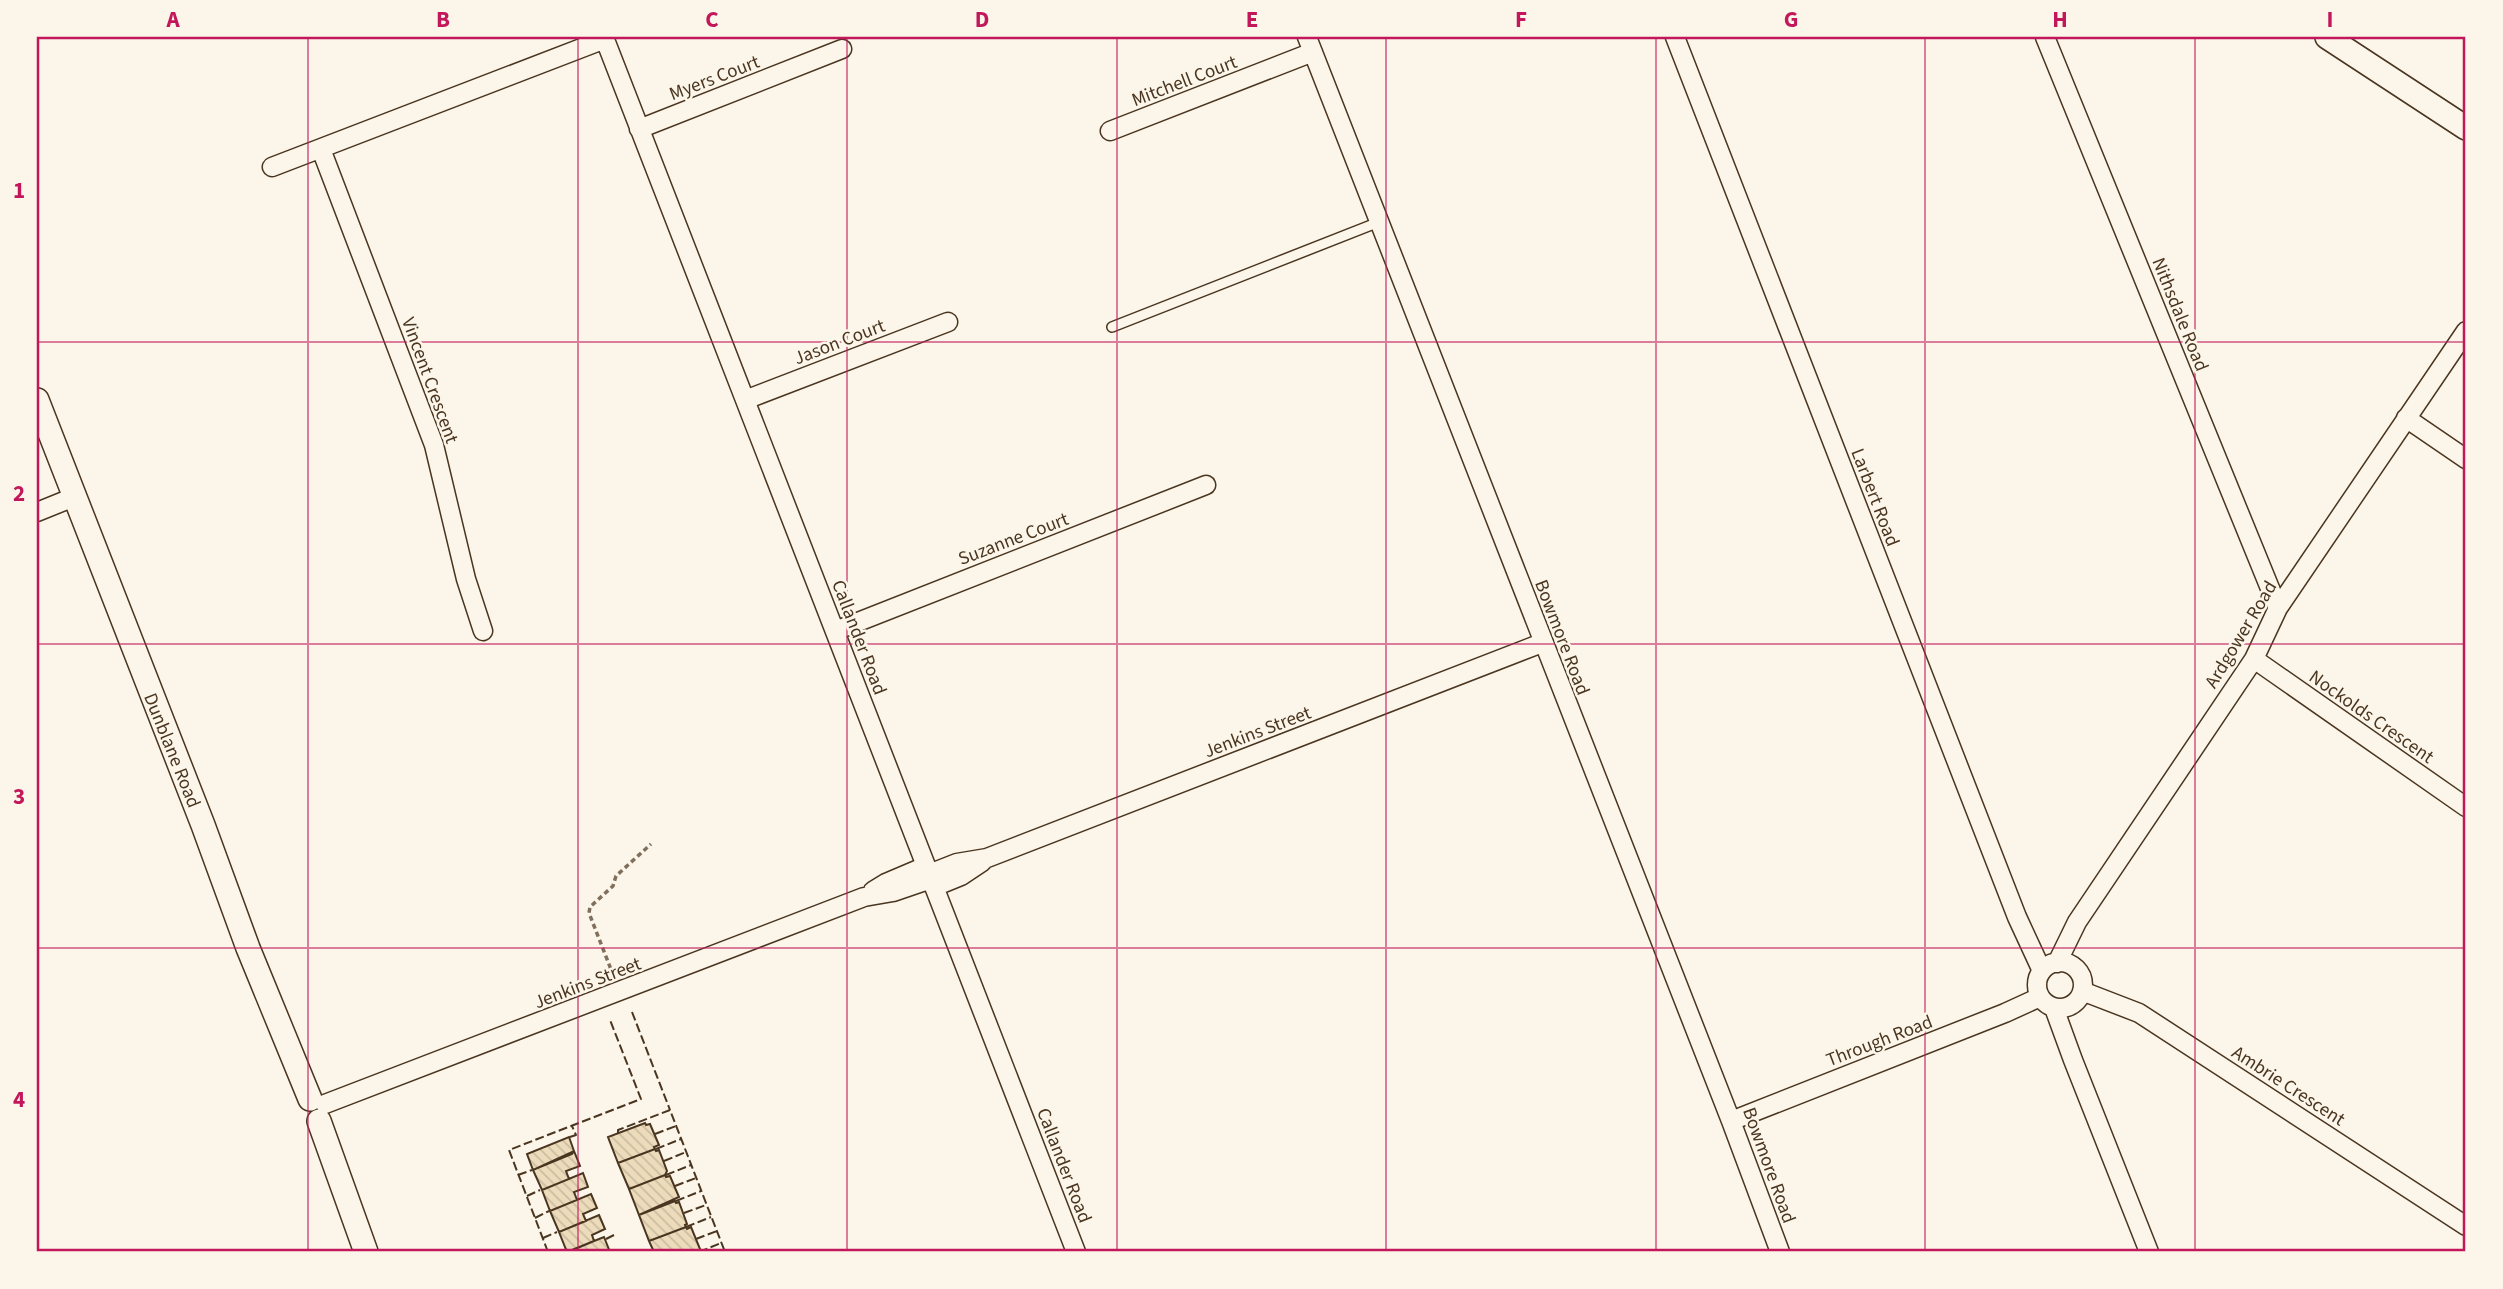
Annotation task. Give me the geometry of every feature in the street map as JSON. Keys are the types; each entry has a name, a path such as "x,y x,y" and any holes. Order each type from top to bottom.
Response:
{"street":[{"name":"Larbert Road","path":"1675,37 2017,917 2050,967"},
{"name":"Nithsdale Road","path":"2045,37 2278,608"},
{"path":"2328,37 2466,128"},
{"path":"272,167 605,38"},
{"name":"Callander Road","path":"605,38 1076,1252"},
{"name":"Mitchell Court","path":"1110,131 1310,44"},
{"name":"Bowmore Road","path":"1310,44 1780,1252"},
{"name":"Myers Court","path":"639,129 842,50"},
{"name":"Vincent Crescent","path":"321,149 434,445 466,579 483,631"},
{"name":"Jason Court","path":"745,400 948,322"},
{"name":"Ardgower Road","path":"2050,967 2077,922 2254,659 2278,608 2466,331"},
{"name":"Dunblane Road","path":"37,400 203,825 248,948 318,1108 366,1252"},
{"path":"2406,418 2466,458"},
{"name":"Suzanne Court","path":"835,631 1206,485"},
{"path":"37,512 74,497"},
{"name":"Jenkins Street","path":"318,1108 864,897 886,883 930,876 961,876 988,858 1542,643"},
{"name":"Nockolds Crescent","path":"2254,659 2466,807"},
{"path":"2047,1002 2062,1008 2075,1003 2082,991 2081,976 2071,965 2050,967 2037,984 2073,1060 2149,1252"},
{"name":"Ambrie Crescent","path":"2082,991 2139,1013 2466,1226"},
{"name":"Through Road","path":"1731,1121 2005,1013 2047,1002"}],"lane":[{"path":"1112,327 1379,222"}],"path":[{"path":"611,996 603,975 612,972 589,913 590,906 613,886 616,876 651,844"}],"building":[{"path":"645,1123 650,1124 659,1145 618,1163 608,1137"},
{"path":"569,1137 574,1151 572,1154 533,1170 527,1154"},
{"path":"655,1149 659,1150 667,1171 665,1175 629,1189 618,1163"},
{"path":"574,1151 580,1166 566,1171 569,1179 542,1190 533,1170"},
{"path":"583,1173 588,1187 574,1192 577,1200 550,1211 542,1190"},
{"path":"665,1175 670,1176 679,1197 639,1215 629,1189"},
{"path":"591,1194 597,1208 583,1214 586,1221 559,1232 550,1211"},
{"path":"675,1201 679,1202 686,1227 649,1241 639,1215"},
{"path":"599,1215 605,1229 592,1235 594,1241 567,1252 559,1232"},
{"path":"691,1227 700,1249 695,1252 654,1252 649,1241"},
{"path":"604,1237 610,1252 568,1252 594,1241"}],"fence":[{"path":"632,1012 670,1110"},
{"path":"548,1252 509,1150 641,1099 610,1020"},
{"path":"618,1133 618,1130 670,1110 725,1252"},
{"path":"570,1137 576,1135 572,1126"},
{"path":"655,1134 676,1126"},
{"path":"656,1149 681,1139"},
{"path":"664,1161 686,1152"},
{"path":"666,1175 691,1165"},
{"path":"518,1175 532,1170"},
{"path":"675,1186 696,1178"},
{"path":"527,1196 540,1190"},
{"path":"676,1201 701,1191"},
{"path":"684,1213 706,1205"},
{"path":"535,1218 549,1211"},
{"path":"686,1227 711,1217"},
{"path":"696,1239 717,1231"},
{"path":"543,1238 557,1232"},
{"path":"606,1239 614,1235"},
{"path":"699,1252 721,1243"}]}
